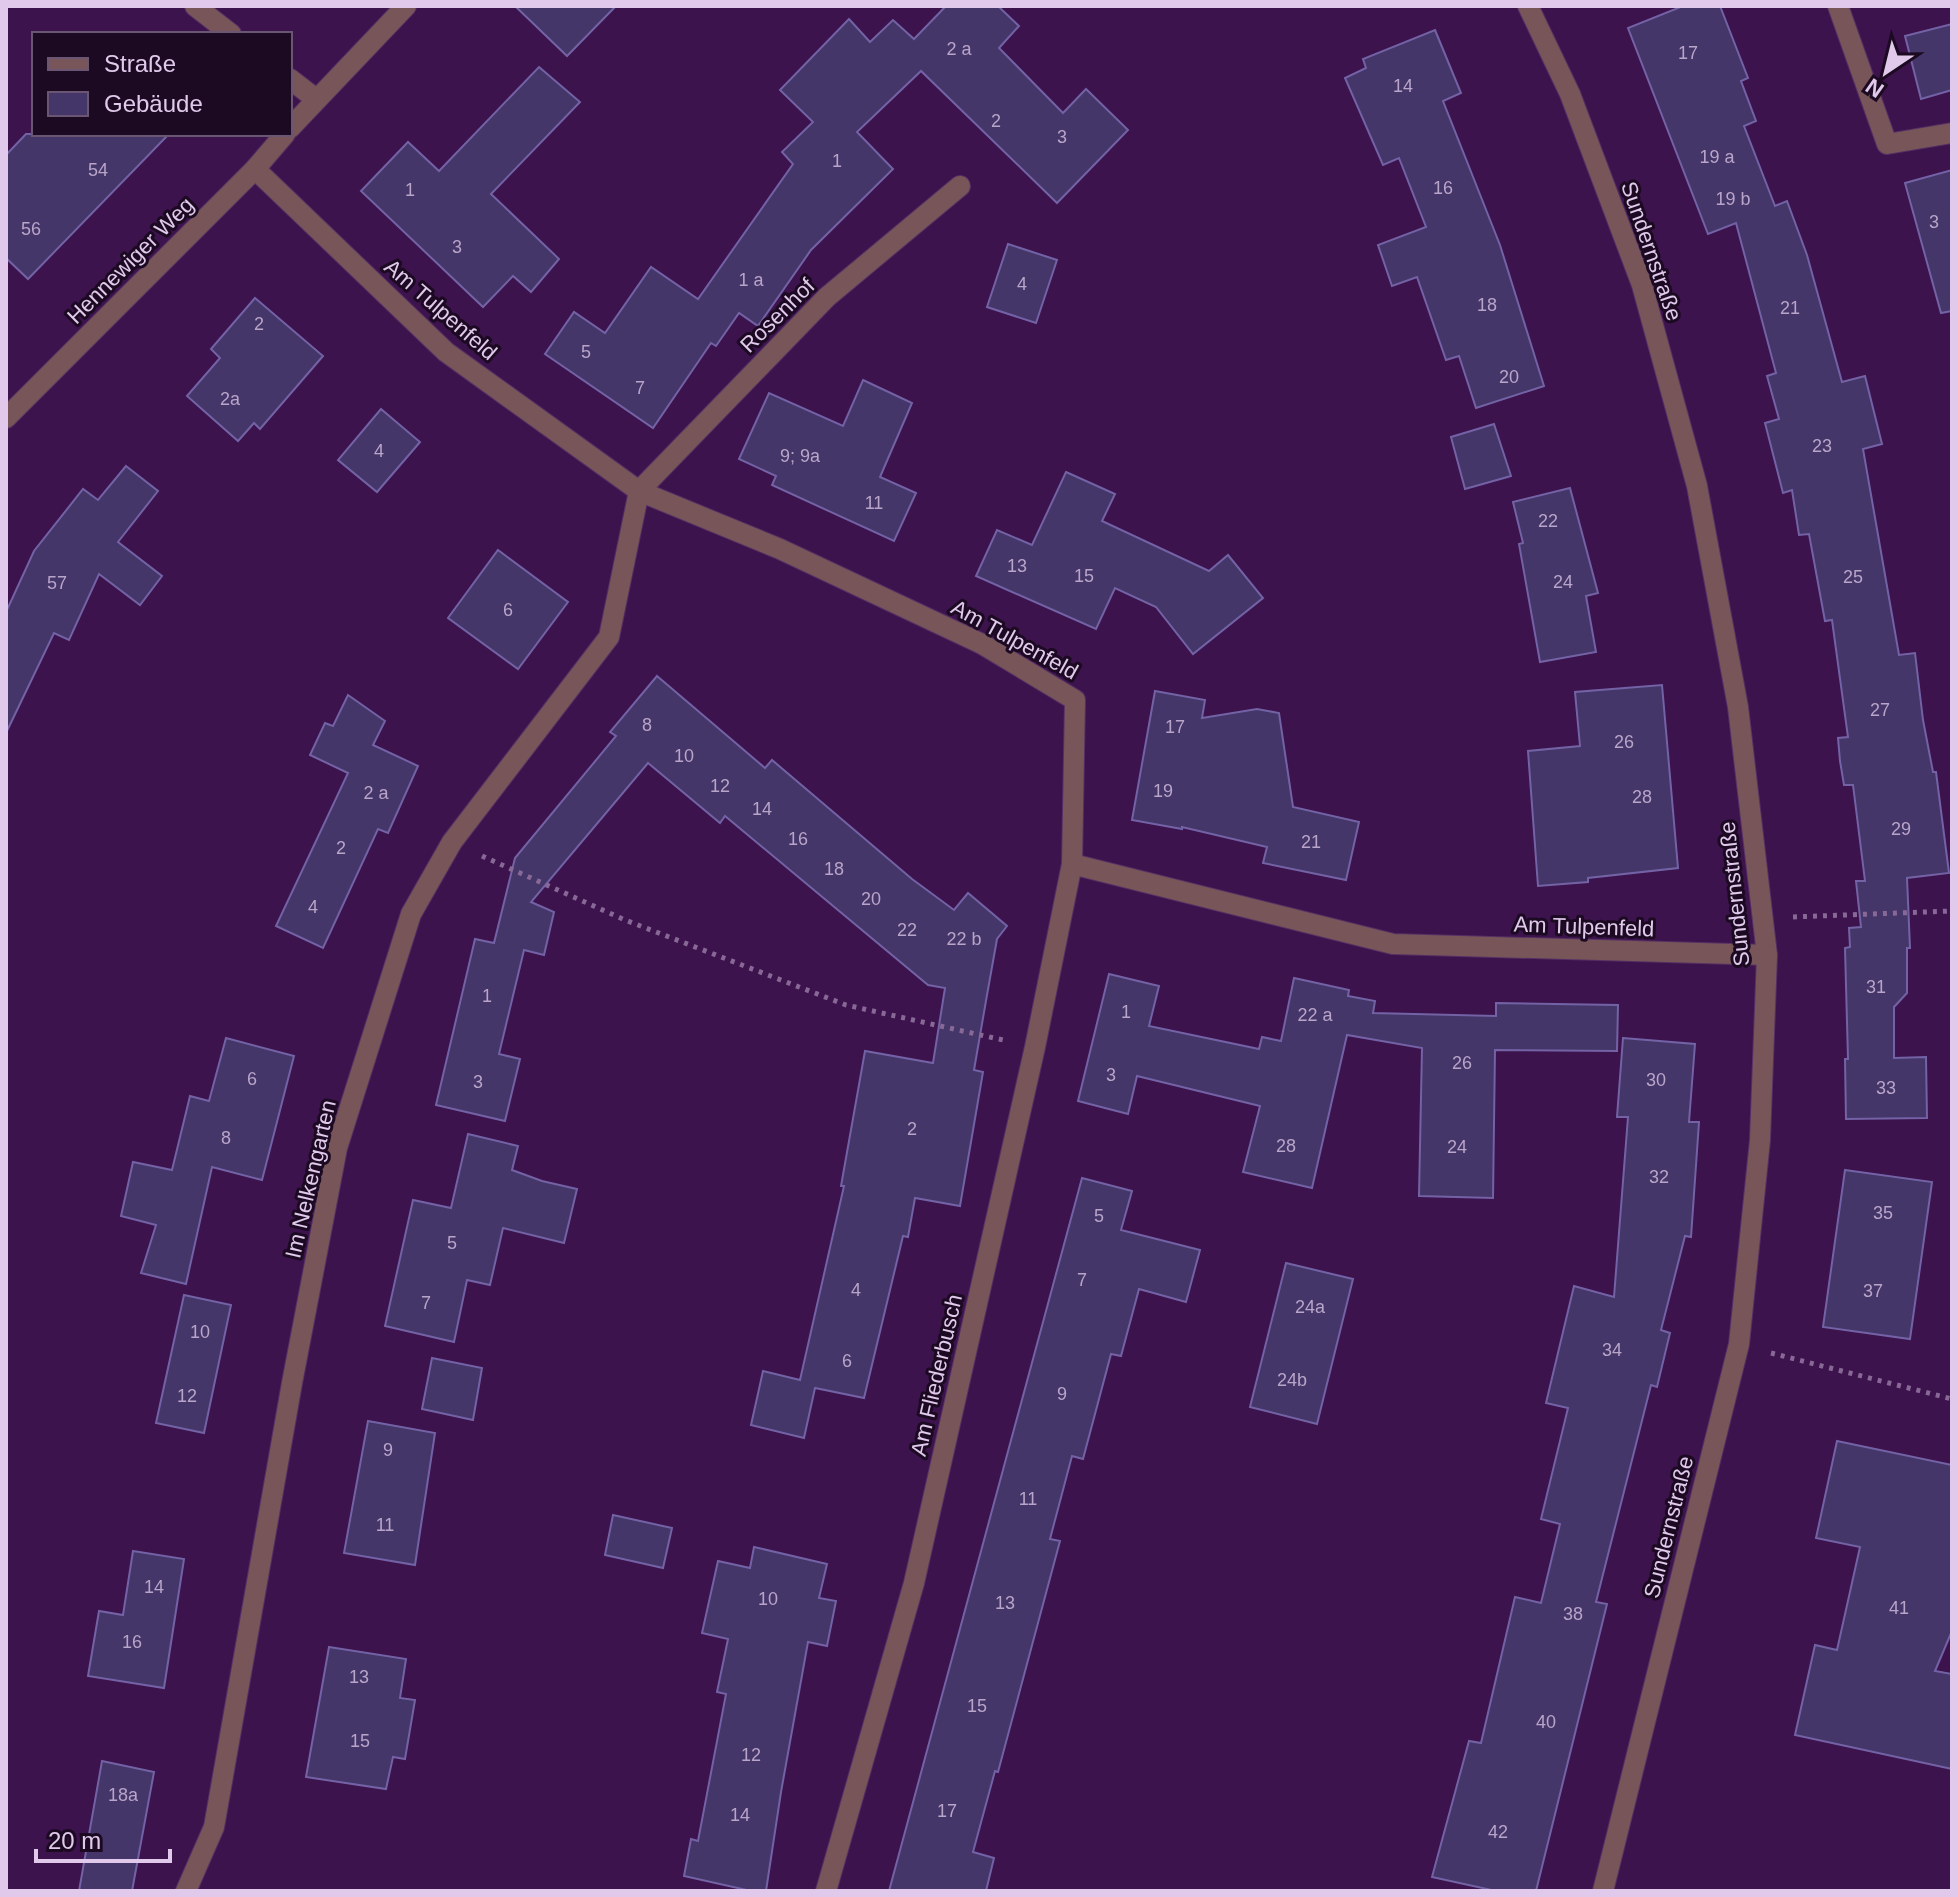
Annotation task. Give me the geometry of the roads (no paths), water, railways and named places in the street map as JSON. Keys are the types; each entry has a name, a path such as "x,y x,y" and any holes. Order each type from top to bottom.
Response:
{"street":[{"path":"195,6 228,32"},
{"path":"292,126 406,6"},
{"name":"Sundernstraße","path":"1528,6 1570,94 1642,285 1697,486 1738,707 1767,955 1760,1140 1739,1344 1603,1891"},
{"path":"1838,6 1887,144 1952,133"},
{"path":"292,81 316,99"},
{"name":"Hennewiger Weg","path":"6,418 255,169 283,136"},
{"name":"Am Tulpenfeld","path":"255,169 446,352 639,491 780,549 982,644 1075,700 1072,864 1393,944 1767,955"},
{"name":"Rosenhof","path":"639,491 827,297 960,186"},
{"name":"Im Nelkengarten","path":"186,1891 214,1827 337,1148 411,914 452,842 609,637 639,491"},
{"name":"Am Fliederbusch","path":"826,1891 914,1583 1035,1047 1072,864"}]}
